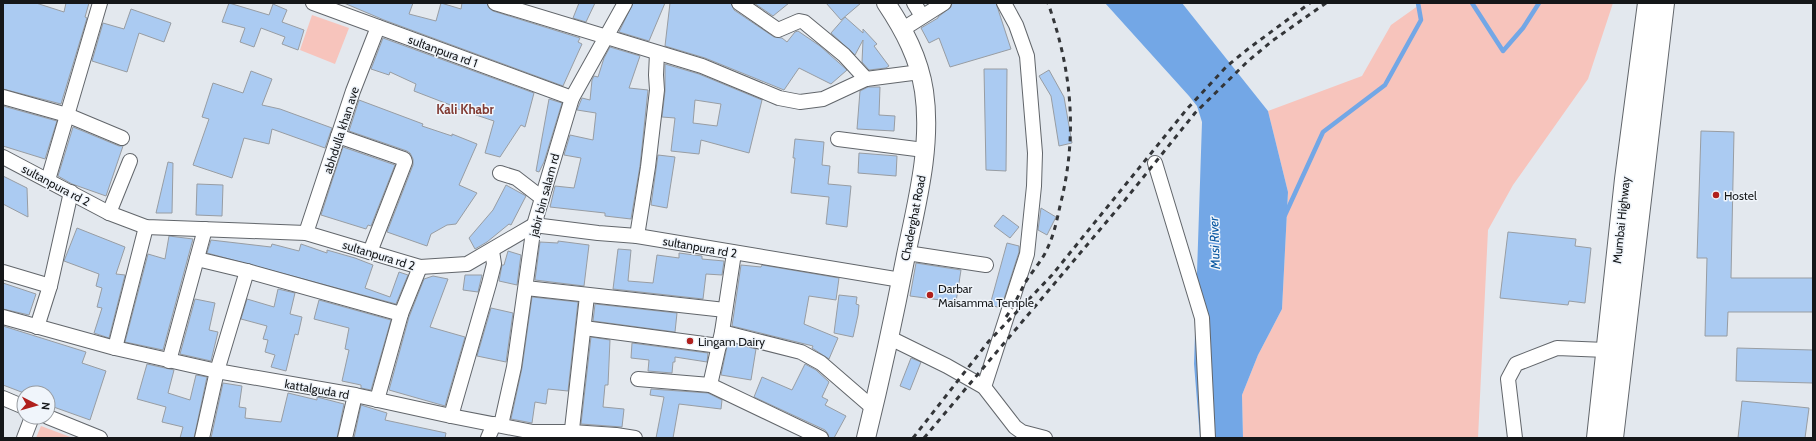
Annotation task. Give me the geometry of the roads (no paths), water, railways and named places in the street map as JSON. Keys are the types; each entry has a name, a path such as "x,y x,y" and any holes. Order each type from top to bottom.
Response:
{"highway":[{"name":"Mumbai Highway","path":"1597,438 1625,179 1648,3"},
{"name":"Mumbai Highway","path":"1613,438 1664,3"}],"main road":[{"name":"Chaderghat Road","path":"866,438 890,338 920,187 924,150 924,91 920,72 916,57 903,29 886,3"}],"street":[{"path":"48,180 100,3"},
{"name":"sultanpura rd 1","path":"313,3 572,98"},
{"path":"495,3 702,66 779,98 800,102 823,100 866,79 920,72"},
{"name":"jabir bin salam rd","path":"488,438 498,424 514,367 534,225 572,98 625,3"},
{"path":"739,3 778,30 799,21 804,22 844,55 866,79"},
{"path":"914,3 922,16"},
{"path":"903,29 944,3"},
{"path":"984,387 1027,254 1034,186 1035,153 1028,56 1016,25 1004,3"},
{"name":"abhdulla khan ave","path":"306,233 353,91 378,27"},
{"path":"637,236 658,90 656,75 657,53"},
{"path":"3,96 67,115 122,138"},
{"path":"338,136 404,159 405,162 370,252"},
{"path":"838,139 924,150"},
{"name":"sultanpura rd 2","path":"3,157 109,213 146,227 306,233 420,267 467,264 492,251 534,225 598,234 637,236 901,280"},
{"path":"109,213 130,161"},
{"path":"1155,163 1202,318 1208,438"},
{"path":"500,174 516,178 542,198"},
{"path":"37,327 50,286 71,192"},
{"path":"115,348 146,227"},
{"path":"169,360 205,229"},
{"path":"451,416 494,264 492,251"},
{"path":"710,385 726,310 734,253"},
{"path":"907,253 986,265"},
{"path":"197,260 248,271 401,314"},
{"path":"377,400 401,314 420,267"},
{"path":"202,438 217,371 248,271"},
{"path":"3,272 50,286"},
{"path":"526,288 587,296 726,310"},
{"path":"572,435 587,296"},
{"name":"kattalguda rd","path":"3,316 37,327 115,348 217,371 355,395 533,432 572,435 616,435 635,438"},
{"path":"584,328 719,346"},
{"path":"722,332 801,352 821,363 873,408"},
{"path":"890,338 947,366 984,387 1015,427 1022,432 1045,438"},
{"path":"1515,438 1508,379 1516,364 1557,348 1606,350"},
{"path":"638,379 710,385 821,438"},
{"path":"345,438 355,395"},
{"path":"3,398 16,404"},
{"path":"56,420 100,438"},
{"path":"24,438 29,425"}],"water":[{"name":"Musi River","path":"1105,3 1182,3 1268,111 1288,192 1282,309 1258,355 1242,395 1243,438 1200,438 1194,364 1202,122 1197,106"}],"waterway":[{"path":"1285,215 1323,132 1385,85 1421,20 1418,3"},
{"path":"1472,3 1503,51 1523,28 1539,3"}],"railway":[{"path":"1006,317 1025,283 1046,252 1055,227 1066,180 1069,154 1070,103 1063,53 1048,3"},
{"path":"913,438 989,341 1052,275 1187,109 1227,66 1310,3"},
{"path":"924,438 1125,200 1195,113 1247,62 1272,41 1326,3"}],"place":[{"name":"Hostel","path":"1716,195"},
{"name":"Darbar Maisamma Temple","path":"930,295"},
{"name":"Lingam Dairy","path":"690,341"}],"district":[{"name":"Kali Khabr","path":"465,109"}]}
